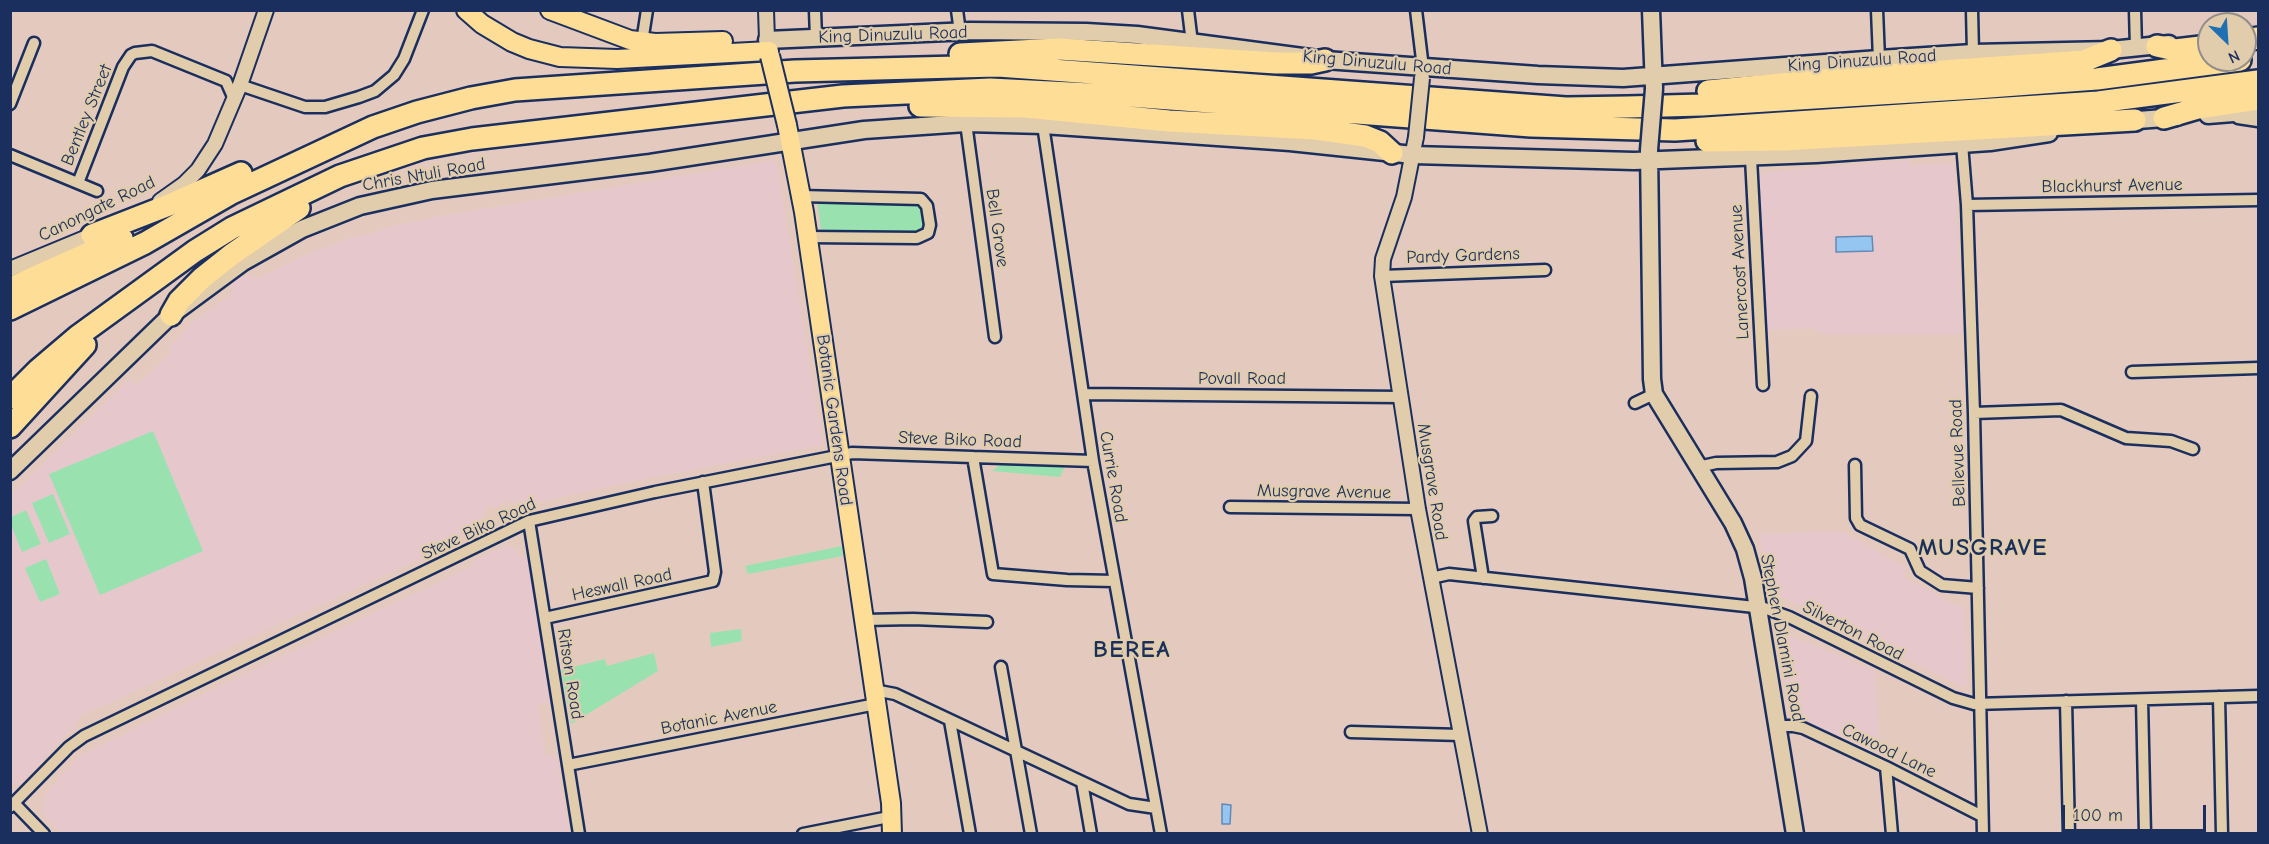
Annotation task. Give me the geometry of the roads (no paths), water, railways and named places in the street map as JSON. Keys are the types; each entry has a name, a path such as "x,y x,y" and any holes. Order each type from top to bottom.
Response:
{"highway":[{"path":"2157,46 2175,50 2197,47"},
{"path":"795,71 812,65 838,61 1059,49 1276,63 1311,63 1325,60"},
{"path":"1504,102 1554,95 1706,92 1843,78 2084,62 2111,50"},
{"path":"10,288 121,238 207,205 307,156 373,127 417,112 471,98 515,90 795,71 954,66 1031,68 1566,108 1726,104 2097,79 2197,66"},
{"path":"10,398 65,346 195,251 232,228 340,176 423,148 472,139 808,99 942,91 1030,90 1531,126 1676,130 2098,102 2259,81"},
{"path":"808,99 850,106 1025,106 1136,118 1315,129 1365,136 1403,154"},
{"path":"2164,117 2198,108 2259,99"},
{"path":"1531,126 1571,135 1741,141 2134,120"},
{"path":"92,235 261,165 307,156"},
{"path":"171,315 178,301 209,272 340,176"},
{"path":"10,309 145,243 207,205"},
{"path":"10,427 87,342 105,318"}],"main road":[{"name":"King Dinuzulu Road","path":"466,10 482,24 512,42 529,50 560,57 617,59 768,49 816,38 960,32 1086,32 1137,35 1423,73 1623,78 1654,83 1878,59 1973,53 2111,50 2157,46 2197,39"},
{"name":"King Dinuzulu Road","path":"550,10 614,36 642,42 768,49"},
{"name":"Stephen Dlamini Road","path":"1651,10 1654,83 1648,155 1654,394 1743,542 1758,607 1795,834"},
{"name":"Botanic Gardens Road","path":"768,49 789,133 801,196 893,817 900,834"},
{"path":"789,133 966,123 1043,125 1290,142 1403,154 1648,155 1751,158 1962,144 2019,138 2134,120 2259,111"},
{"name":"Chris Ntuli Road","path":"10,471 171,315 225,274 302,229 360,206 432,190 651,163 789,133"}],"street":[{"name":"Canongate Road","path":"10,269 92,235 160,201 184,184 198,170 215,144 234,99 233,83 246,68 266,10"},
{"path":"233,83 305,108 325,107 375,91 394,75 404,59 423,10"},
{"path":"642,42 647,10"},
{"path":"766,10 768,49"},
{"path":"815,10 816,38"},
{"path":"957,10 960,32"},
{"path":"1188,10 1192,43"},
{"path":"1416,10 1423,73"},
{"path":"1877,10 1878,59"},
{"path":"1972,10 1973,53"},
{"path":"2135,10 2136,48"},
{"path":"10,104 34,43"},
{"name":"Bentley Street","path":"78,183 123,66 131,56 141,51 152,51 233,83"},
{"name":"Musgrave Road","path":"1423,73 1416,137 1403,154 1404,197 1383,260 1382,276 1418,509 1480,834"},
{"path":"2222,115 2259,121"},
{"name":"Bell Grove","path":"966,123 995,338"},
{"name":"Currie Road","path":"1043,125 1093,460 1161,834"},
{"name":"Bellevue Road","path":"1962,144 1974,413 1983,834"},
{"path":"10,155 97,191"},
{"name":"Lanercost Avenue","path":"1751,158 1763,386"},
{"path":"801,196 913,198 924,201 928,209 929,231 917,238 807,237"},
{"name":"Blackhurst Avenue","path":"1966,205 2259,200"},
{"name":"Pardy Gardens","path":"1382,276 1545,270"},
{"path":"2132,372 2259,368"},
{"name":"Povall Road","path":"1083,394 1400,397"},
{"path":"1635,403 1654,394"},
{"path":"1698,467 1716,463 1777,462 1792,456 1806,441 1811,396"},
{"path":"1974,413 2061,410 2126,438 2171,441 2193,448"},
{"name":"Steve Biko Road","path":"12,805 69,747 84,736 530,521 555,513 852,453 1093,460"},
{"path":"973,458 992,573 1067,580 1115,581"},
{"path":"1855,465 1856,518 1860,525 1910,549 1920,571 1942,585 1978,588"},
{"name":"Heswall Road","path":"545,618 713,581 715,572 703,482"},
{"name":"Musgrave Avenue","path":"1230,507 1418,509"},
{"path":"1483,578 1474,521 1477,517 1492,516"},
{"name":"Ritson Road","path":"530,521 579,834"},
{"name":"Silverton Road","path":"1431,578 1449,574 1758,607 1789,617 1953,698 1981,705 2259,696"},
{"path":"864,620 987,622"},
{"path":"1001,667 1031,834"},
{"name":"Botanic Avenue","path":"568,765 895,694 1129,804 1156,808"},
{"path":"2219,697 2222,834"},
{"path":"2142,700 2145,834"},
{"path":"2066,701 2069,834"},
{"path":"950,721 970,834"},
{"name":"Cawood Lane","path":"1778,726 1799,727 1886,767 1982,816"},
{"path":"1351,732 1461,735"},
{"path":"1886,767 1892,834"},
{"path":"1082,782 1091,834"},
{"path":"12,805 44,834"},
{"path":"803,834 893,817"}],"water":[{"path":"1872,236 1873,251 1836,252 1836,237"},
{"path":"1222,804 1231,805 1230,824 1222,824"}],"district":[{"name":"MUSGRAVE","path":"1983,548"},
{"name":"BEREA","path":"1132,650"}]}
